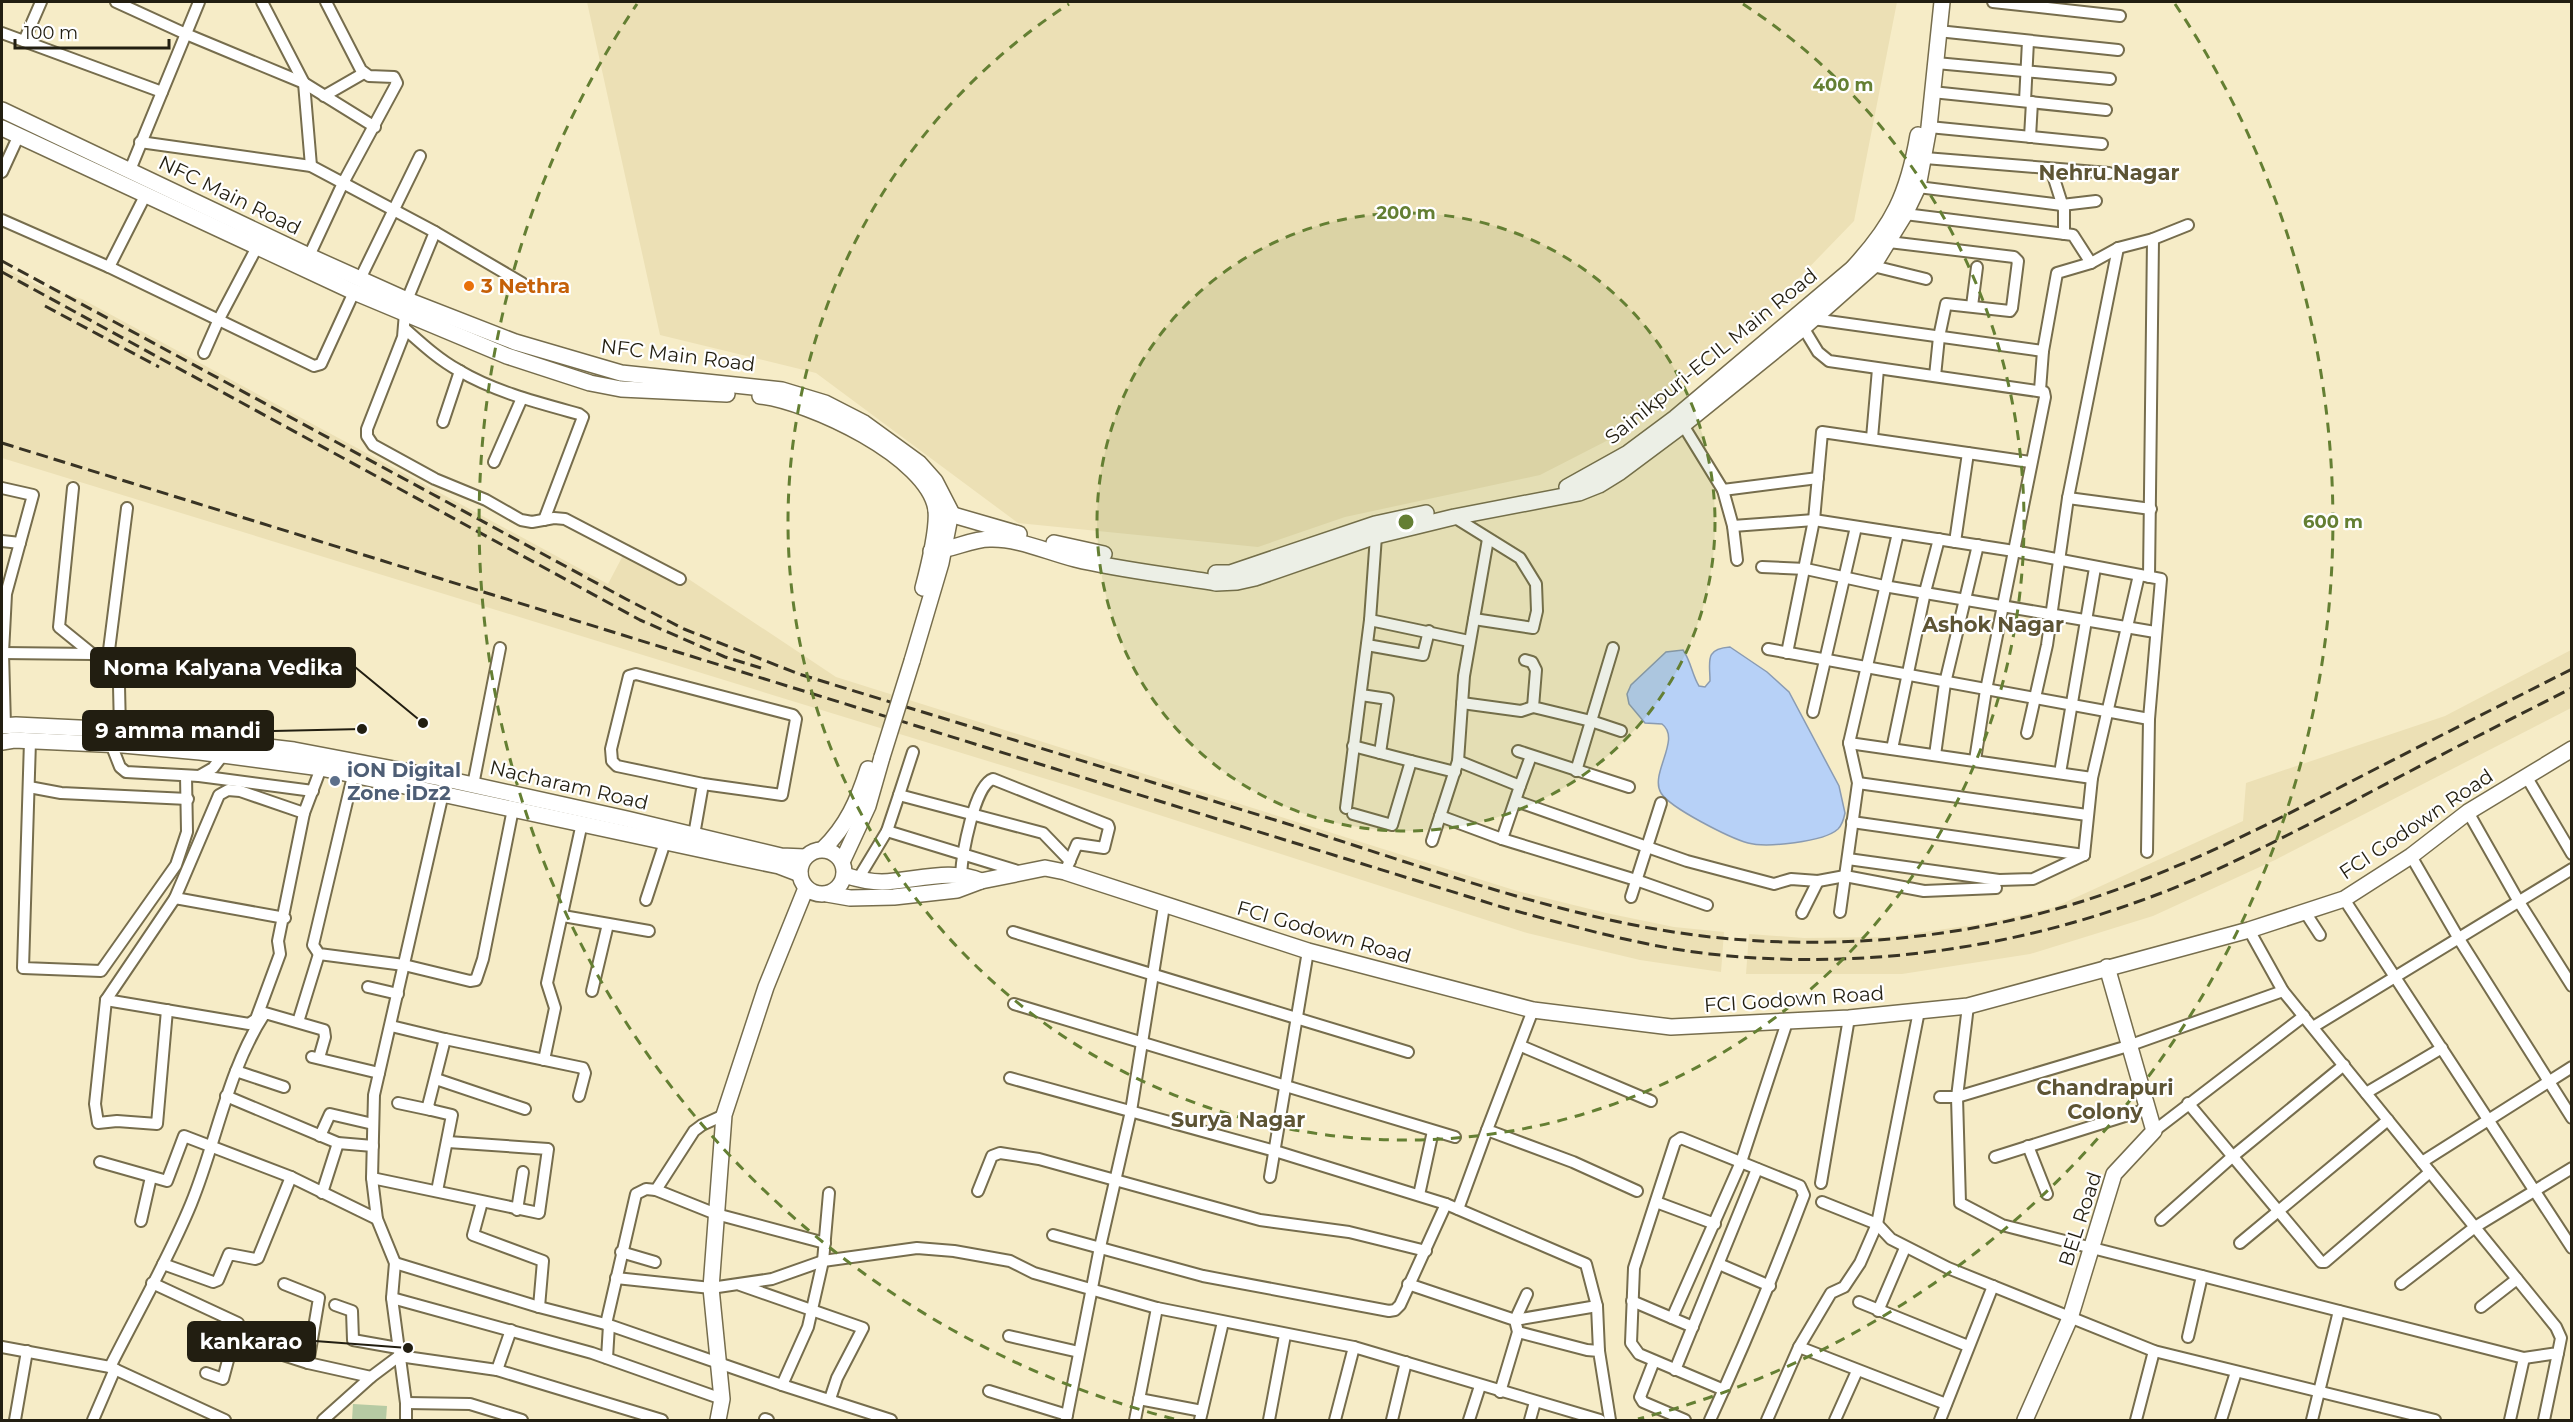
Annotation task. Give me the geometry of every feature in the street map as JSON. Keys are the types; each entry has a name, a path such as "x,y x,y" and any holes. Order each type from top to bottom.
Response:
{"main road":[{"name":"Sainikpuri-ECIL Main Road","path":"938,551 989,539 1010,541 1076,560 1216,583 1236,582 1255,579 1376,536 1454,517 1579,493 1620,472 1683,425 1804,321 1874,246 1897,211 1910,178 1920,124 1932,2"},
{"name":"Sainikpuri-ECIL Main Road","path":"943,511 976,523 1078,549 1205,573 1230,573 1375,524 1461,506 1557,491 1575,485 1628,453 1804,321 1873,266 1905,214 1918,187 1925,158 1942,2"},
{"name":"NFC Main Road","path":"2,110 130,170 257,247 357,285"},
{"name":"NFC Main Road","path":"2,128 146,194 191,208 309,256 405,314 515,342 621,373 706,383 757,386 782,390 825,403 864,423 920,464 935,481 943,511"},
{"path":"803,881 817,893 826,894 840,885 848,872 868,806 878,755 938,551 943,511"},
{"name":"Nacharam Road","path":"3,726 120,730 294,750 473,785 696,840 781,856 805,857"},
{"name":"Nacharam Road","path":"2,742 111,744 321,768 665,842 696,840 779,866 803,881"},
{"name":"FCI Godown Road","path":"826,894 850,898 894,897 957,890 981,881 1023,872 1067,867 1164,906 1308,951 1533,1010 1671,1027 1849,1018 1968,1006 2249,930 2344,898 2411,856 2468,812 2571,749"},
{"path":"718,1420 722,1400 711,1288 723,1115 803,881 805,857 823,849 839,834 849,819 878,755"},
{"path":"823,849 834,853 848,872"},
{"name":"FCI Godown Road","path":"848,872 880,882 961,875 981,881"},
{"path":"2107,967 2154,1131"},
{"name":"BEL Road","path":"2025,1420 2070,1318 2114,1174 2154,1131"}],"street":[{"path":"24,41 41,2"},
{"path":"116,2 304,83 375,127"},
{"path":"130,170 199,2"},
{"path":"262,2 304,83 311,166"},
{"path":"326,2 364,74"},
{"path":"1993,2 2120,16"},
{"path":"1938,31 2118,50"},
{"path":"2,33 162,92"},
{"path":"2028,41 2026,71 2030,137"},
{"path":"1936,63 2110,79"},
{"path":"309,256 343,183 375,127 397,82 394,77 364,74 324,96"},
{"path":"1932,92 2106,110"},
{"path":"1929,127 2102,144"},
{"path":"2,172 19,135"},
{"path":"140,142 311,166 435,232 522,283"},
{"path":"2,220 110,267 317,366 321,364 392,210 420,156"},
{"path":"1925,158 2109,173"},
{"path":"2051,168 2062,205 2064,234"},
{"path":"1918,187 2062,205 2096,201"},
{"path":"110,267 146,194"},
{"path":"1905,214 2073,234 2091,263"},
{"path":"2040,390 2043,351 2057,273 2091,263 2118,248 2153,239 2188,225"},
{"path":"435,232 405,314 403,337 367,429 367,436 373,445 435,479 486,500 521,520 532,522 554,518 565,519 680,579"},
{"path":"2084,855 2092,778 2107,710 2144,576 2151,509 2153,239"},
{"path":"1889,242 2018,259 2011,309 2007,311 1946,304 1939,337 1935,376"},
{"path":"204,353 257,247"},
{"path":"2027,733 2047,645 2068,498 2118,248"},
{"path":"1873,266 1926,279"},
{"path":"1972,306 1977,267"},
{"path":"405,314 440,358 460,371 522,398 583,417 544,520"},
{"path":"1804,321 2043,351"},
{"path":"1804,321 1818,352 1829,361 2044,392 2045,397 2030,462 1986,690 1975,760"},
{"path":"1872,438 1878,369"},
{"path":"443,422 460,371"},
{"path":"494,462 522,398"},
{"path":"1683,425 1723,490 1733,526 1737,560"},
{"path":"1787,653 1806,569 1814,520 1822,432 2030,462"},
{"path":"1955,542 1968,453"},
{"path":"1723,490 1818,478"},
{"path":"2,488 33,495 4,594 3,726"},
{"path":"74,488 59,627 107,666 119,686 120,730"},
{"path":"2068,498 2151,509"},
{"path":"107,666 126,508"},
{"path":"1454,517 1520,558 1536,584 1538,611 1533,628 1474,619"},
{"path":"1733,526 1814,520 2014,551 2161,579 2149,719 2147,852"},
{"path":"1813,712 1856,527"},
{"path":"1840,912 1858,783 1849,743 1884,585 1898,533"},
{"path":"1376,536 1370,620 1353,746 1349,811 1392,825 1411,761"},
{"path":"1432,841 1458,761 1469,640 1488,539"},
{"path":"1892,749 1925,592 1939,539"},
{"path":"2,541 20,543"},
{"path":"1935,755 1946,683 1978,545"},
{"path":"1762,567 1806,569 1884,585 2155,632"},
{"path":"2060,772 2096,568"},
{"path":"1370,620 1469,640"},
{"path":"1367,645 1423,655 1428,631"},
{"path":"473,785 501,648"},
{"path":"1576,771 1613,648"},
{"path":"1768,649 1907,677 2149,719"},
{"path":"2,653 93,654"},
{"path":"1525,660 1532,662 1536,670 1533,707"},
{"path":"636,674 731,698 793,715 796,719 785,791 782,795 702,784 614,765 611,749 629,676 636,674"},
{"path":"1361,695 1388,699 1380,753"},
{"path":"1462,703 1521,711 1533,707 1621,731"},
{"path":"30,741 23,968 101,970 176,865 187,832 186,777"},
{"path":"1849,743 2092,778"},
{"path":"111,744 120,767 126,772 199,776 313,790"},
{"path":"1353,746 1455,772"},
{"path":"1518,751 1629,787"},
{"path":"848,872 887,831 913,752"},
{"path":"199,776 213,768 223,755"},
{"path":"1502,839 1531,756"},
{"path":"1458,761 1520,786"},
{"path":"106,1000 249,1024 256,1019 280,954 278,941 285,918 304,813 321,768"},
{"path":"353,776 313,945 319,954 404,965 470,981 476,980 483,958 513,809"},
{"path":"2526,776 2571,854"},
{"path":"961,875 962,853 972,816 986,782 993,778 1107,825 1109,828 1104,848 1077,844 1067,867"},
{"path":"406,1420 406,1403 392,1298 395,1263 377,1219 372,1178 374,1095 446,779"},
{"path":"1858,783 2087,815"},
{"path":"696,840 702,784"},
{"path":"28,787 61,793 188,799"},
{"path":"167,1010 157,1124 117,1121 98,1123 95,1104 106,1000 175,898 219,795 228,790 240,791 304,813"},
{"path":"899,795 1043,833 1067,867"},
{"path":"1516,801 1687,861 1774,884 1791,879 1818,881 1845,876 1924,891 1996,888"},
{"path":"1630,897 1661,803"},
{"path":"2468,812 2519,902 2571,986"},
{"path":"1440,816 1502,839 1636,880 1707,905"},
{"path":"1852,822 2084,855"},
{"path":"544,1060 555,1008 547,983 582,824"},
{"path":"887,831 1023,872"},
{"path":"646,900 665,842"},
{"path":"1848,859 1999,880 2033,879 2084,855"},
{"path":"2411,856 2459,939 2571,1118"},
{"path":"2313,1027 2571,869"},
{"path":"1802,913 1818,881"},
{"path":"175,898 285,918"},
{"path":"2344,898 2571,1248"},
{"path":"989,1391 1066,1418 1100,1247 1131,1111 1164,906"},
{"path":"2305,912 2320,936"},
{"path":"563,916 649,931"},
{"path":"592,991 608,924"},
{"path":"2249,930 2283,991 2556,1327 2560,1338 2544,1420"},
{"path":"1013,932 1408,1052"},
{"path":"1270,1177 1308,951"},
{"path":"298,1022 319,954"},
{"path":"368,987 398,994"},
{"path":"1940,1097 1957,1097 2128,1046 2283,991"},
{"path":"1014,1004 1455,1137"},
{"path":"1968,1006 1957,1097 1960,1203 2002,1225 2524,1358 2558,1353"},
{"path":"1458,1209 1533,1010"},
{"path":"1767,1420 1799,1347 1831,1293 1844,1287 1860,1263 1877,1224 1919,1011"},
{"path":"93,1420 112,1368 191,1204 212,1146 226,1096 254,1030 265,1013 326,1032 316,1057 379,1073"},
{"path":"2154,1131 2304,1016"},
{"path":"1821,1183 1849,1018"},
{"path":"1672,1318 1741,1161 1787,1022"},
{"path":"391,1026 583,1068 585,1073 579,1095"},
{"path":"431,1110 428,1106 445,1039"},
{"path":"1521,1046 1651,1101"},
{"path":"2366,1094 2442,1048"},
{"path":"2161,1221 2232,1157 2344,1065"},
{"path":"2422,1162 2571,1067"},
{"path":"236,1071 284,1087"},
{"path":"1010,1078 1275,1151 1419,1195 1446,1204 1586,1264 1597,1306 1599,1351 1610,1420"},
{"path":"435,1079 525,1109"},
{"path":"226,1096 338,1143 373,1146"},
{"path":"398,1102 452,1115 437,1191"},
{"path":"2188,1103 2318,1259 2325,1262 2430,1172"},
{"path":"1995,1156 2147,1109"},
{"path":"320,1136 330,1114 373,1124"},
{"path":"656,1190 694,1131 723,1115"},
{"path":"2241,1243 2388,1120"},
{"path":"1487,1130 1573,1162 1637,1191"},
{"path":"1419,1195 1433,1131"},
{"path":"100,1162 167,1181 184,1136 291,1177 377,1219"},
{"path":"1710,1420 1724,1390 1770,1286 1804,1195 1800,1186 1681,1138 1675,1142 1634,1268 1631,1343 1639,1353 1654,1361 1724,1390"},
{"path":"372,1178 537,1214 541,1211 548,1149 448,1142"},
{"path":"322,1193 338,1143"},
{"path":"2028,1146 2047,1194"},
{"path":"978,1191 992,1155 1000,1153 1039,1159 1260,1220 1349,1232 1426,1251"},
{"path":"2401,1284 2475,1227 2571,1168"},
{"path":"1675,1370 1757,1169"},
{"path":"517,1210 523,1172"},
{"path":"141,1221 151,1177"},
{"path":"163,1264 213,1282 218,1280 229,1254 258,1258 291,1177"},
{"path":"606,1358 608,1324 616,1278 636,1194 646,1189 656,1190 716,1214 825,1243"},
{"path":"782,1386 808,1327 812,1312 823,1261 829,1193"},
{"path":"482,1202 472,1232 474,1236 543,1261 539,1307"},
{"path":"1656,1202 1714,1224"},
{"path":"1822,1202 1877,1224 1891,1239 1905,1248 2154,1352 2319,1392 2402,1416 2435,1420"},
{"path":"1053,1234 1203,1276 1389,1311 1395,1310 1400,1305 1446,1204"},
{"path":"616,1278 711,1288 772,1279 823,1261 917,1248 954,1251 1010,1261 1034,1273 1157,1308 1354,1347 1600,1420"},
{"path":"1878,1311 1905,1248"},
{"path":"621,1252 655,1262"},
{"path":"395,1263 539,1307 608,1324 782,1386 891,1420"},
{"path":"1719,1264 1770,1286"},
{"path":"2188,1337 2202,1276"},
{"path":"2481,1307 2517,1279"},
{"path":"152,1283 238,1323 223,1379 206,1373"},
{"path":"284,1284 319,1298 308,1363"},
{"path":"1408,1284 1515,1320 1597,1306"},
{"path":"740,1285 863,1328 837,1378 830,1400"},
{"path":"1940,1420 1993,1286"},
{"path":"1500,1392 1518,1332 1515,1320 1527,1294"},
{"path":"392,1298 606,1358 722,1400"},
{"path":"1632,1300 1693,1327"},
{"path":"1859,1302 1968,1347"},
{"path":"335,1305 352,1311 353,1340 399,1352 497,1370 662,1420"},
{"path":"1135,1420 1157,1308"},
{"path":"2312,1420 2339,1311"},
{"path":"1139,1399 1201,1416 1223,1322"},
{"path":"497,1370 511,1330"},
{"path":"1518,1332 1599,1351"},
{"path":"1269,1420 1285,1335"},
{"path":"1009,1336 1079,1352"},
{"path":"233,1339 308,1363 371,1377"},
{"path":"2,1347 112,1368 225,1420"},
{"path":"1335,1420 1354,1347"},
{"path":"1799,1347 1946,1404"},
{"path":"15,1420 27,1351"},
{"path":"323,1420 399,1352"},
{"path":"2136,1420 2154,1352"},
{"path":"2510,1420 2524,1358"},
{"path":"1654,1361 1640,1397 1643,1402 1685,1420"},
{"path":"1392,1420 1406,1362"},
{"path":"1835,1420 1857,1371"},
{"path":"2221,1420 2236,1372"},
{"path":"1469,1420 1480,1386"},
{"path":"1530,1420 1535,1402"},
{"path":"406,1403 470,1404 522,1420"}],"shaded area":[{"path":"587,2 1897,2 1854,221 1732,347 1620,434 1540,475 1345,517 1258,547 1018,523 816,373 660,335"},
{"path":"2,267 40,286 82,299 608,584 629,544 690,580 836,677 1517,891 1674,927 1724,932 1721,972 1640,960 1527,933 1069,786 2,458"},
{"path":"2571,650 2571,708 2275,860 2153,916 2030,954 1902,974 1746,974 1749,934 1804,938 1889,937 1987,923 2055,907 2243,821 2246,783 2445,716"}],"green space":[{"path":"353,1404 387,1406 386,1420 352,1420"}],"water":[{"path":"1730,647 1767,672 1789,692 1839,786 1845,813 1838,829 1831,834 1794,843 1768,845 1748,843 1688,814 1661,793 1658,785 1669,738 1667,730 1662,724 1645,723 1629,704 1627,694 1631,685 1666,652 1683,650 1699,686 1705,687 1710,681 1709,662 1712,653"}],"railway":[{"path":"2,261 684,629 799,674 1275,820 1458,879 1551,906 1644,927 1690,934 1784,942 1878,940 1971,928 2062,908 2148,878 2232,841 2572,669"},
{"path":"2,272 640,620 725,657 761,668"},
{"path":"45,306 159,367"},
{"path":"2,443 1505,908 1632,941 1710,954 1817,960 1871,958 1978,944 2083,920 2162,893 2244,857 2572,688"}],"place":[{"name":"3 Nethra","path":"469,286"},
{"name":"Noma Kalyana Vedika","path":"423,723"},
{"name":"9 amma mandi","path":"362,729"},
{"name":"iON Digital Zone iDz2","path":"335,781"},
{"name":"kankarao","path":"408,1348"}],"district":[{"name":"Nehru Nagar","path":"2109,173"},
{"name":"Ashok Nagar","path":"1993,625"},
{"name":"Chandrapuri Colony","path":"2105,1100"},
{"name":"Surya Nagar","path":"1238,1120"}]}
